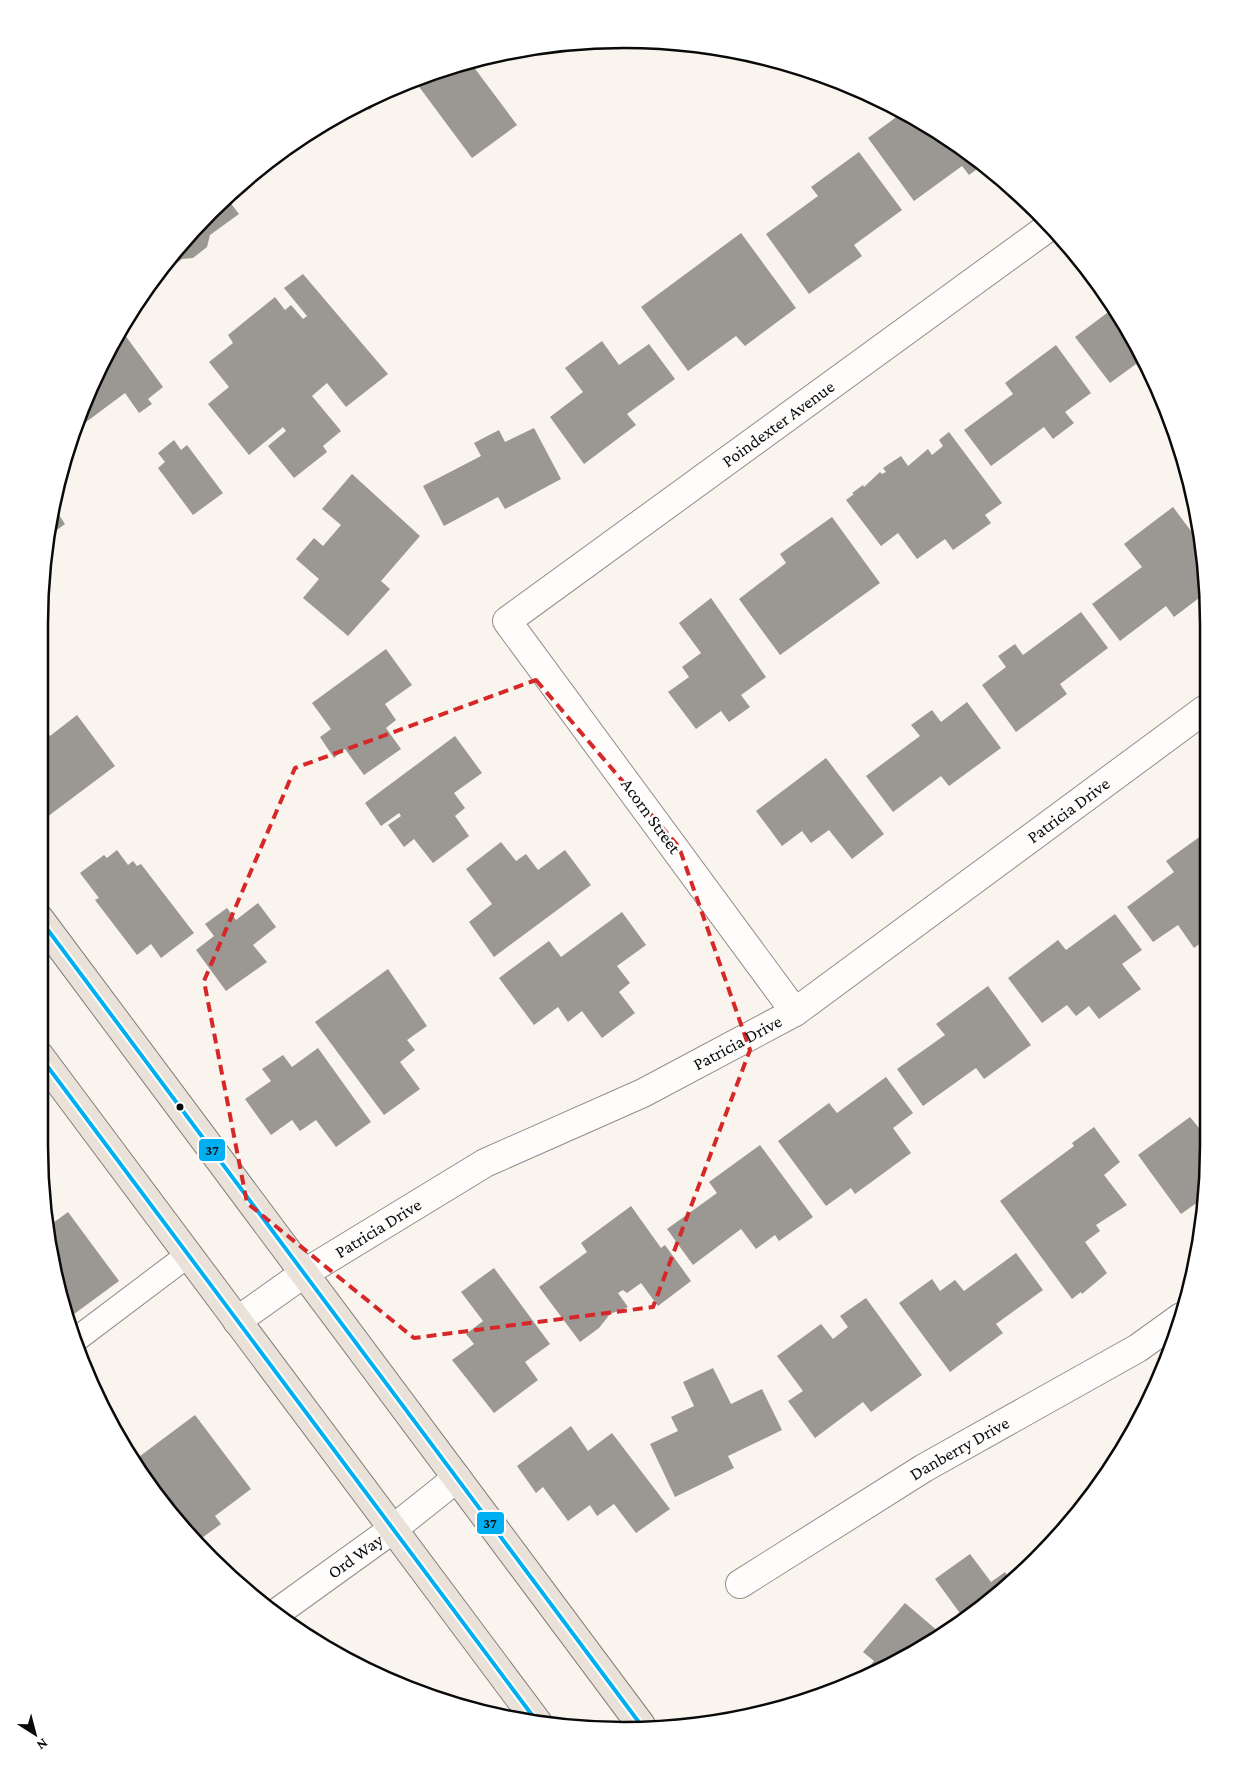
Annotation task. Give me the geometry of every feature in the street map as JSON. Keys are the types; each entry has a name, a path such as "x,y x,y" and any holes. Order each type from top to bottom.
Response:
{"main road":[{"path":"48,930 638,1721"},
{"path":"48,1067 531,1714"}],"street":[{"name":"Poindexter Avenue","path":"507,621 1044,230"},
{"name":"Acorn Street","path":"507,621 795,1012"},
{"name":"Patricia Drive","path":"238,1321 304,1274 485,1163 643,1093 795,1012 1200,713"},
{"name":"Danberry Drive","path":"740,1584 924,1468 1138,1348 1171,1324"},
{"name":"Ord Way","path":"282,1609 393,1529 457,1478"}],"lane":[{"path":"80,1336 188,1255"}],"highlighted area":[{"path":"536,680 679,847 750,1050 653,1307 414,1338 247,1203 204,981 295,768"}],"building":[{"path":"474,67 517,125 472,158 418,85"},
{"path":"380,102 369,110 367,108"},
{"path":"897,117 944,145 977,169 969,175 962,166 914,201 868,138"},
{"path":"859,152 902,210 854,245 862,256 809,294 766,234 818,196 811,187"},
{"path":"230,203 239,214 210,235 207,247 193,258 182,259 172,266 190,244"},
{"path":"741,233 796,308 745,346 736,336 688,371 641,307"},
{"path":"303,274 388,374 346,407 327,383 312,396 341,431 323,446 327,452 294,478 268,446 286,431 283,427 249,455 208,404 229,387 209,362 233,343 228,335 275,297 285,310 291,305 303,319 307,316 284,288"},
{"path":"1108,312 1140,370 1136,364 1110,383 1075,337"},
{"path":"125,335 163,387 148,399 152,404 139,413 125,393 83,424 91,403"},
{"path":"602,341 619,365 649,344 675,379 627,414 636,425 584,464 550,417 583,392 565,368"},
{"path":"1056,345 1091,393 1065,412 1074,423 1053,439 1044,427 991,466 964,430 1013,394 1005,383"},
{"path":"534,428 561,479 505,509 498,497 444,526 423,486 481,456 474,443 499,430 505,442"},
{"path":"949,432 1002,503 985,515 991,523 953,550 945,539 917,559 898,533 881,546 846,500 854,494 852,493 863,485 864,487 880,472 882,474 886,472 883,468 901,456 908,466 928,449 932,455 943,446 939,440"},
{"path":"174,440 181,450 187,445 223,493 193,515 158,468 165,462 158,453"},
{"path":"352,474 420,536 381,581 390,589 348,636 303,598 319,579 296,559 314,538 323,546 341,525 322,509"},
{"path":"1173,507 1192,532 1199,598 1174,617 1166,606 1120,641 1092,604 1142,567 1124,544"},
{"path":"58,514 65,524 55,531"},
{"path":"832,517 880,583 780,655 739,599 786,563 780,554"},
{"path":"711,598 766,677 741,695 750,707 729,722 721,711 696,729 668,692 689,677 682,667 701,653 679,623"},
{"path":"1081,612 1108,648 1060,684 1067,694 1016,732 982,685 1006,667 998,656 1015,644 1023,655"},
{"path":"386,649 412,685 385,704 396,720 386,728 401,749 364,775 345,749 334,758 320,737 331,729 312,703"},
{"path":"967,702 1001,748 949,786 941,776 893,812 866,776 920,736 911,725 932,710 941,722"},
{"path":"77,715 115,766 48,816 48,734 50,736"},
{"path":"455,736 482,773 454,793 465,808 455,816 469,836 433,863 414,839 404,847 388,825 401,816 399,813 381,826 365,803"},
{"path":"826,758 884,834 852,859 829,830 811,843 802,831 782,846 756,811"},
{"path":"1200,837 1200,944 1194,948 1178,925 1153,942 1127,907 1174,872 1166,861"},
{"path":"501,842 516,861 526,854 538,870 565,850 591,885 494,957 469,922 492,904 466,869"},
{"path":"117,850 128,865 133,861 137,866 141,864 194,933 161,958 151,944 137,955 95,900 99,898 80,873 104,855 107,858"},
{"path":"258,903 276,927 253,945 267,962 226,991 196,950 214,936 205,924 227,908 236,920"},
{"path":"622,912 646,945 617,966 630,983 619,992 635,1013 602,1038 582,1011 568,1022 558,1007 534,1025 499,978 549,941 561,957"},
{"path":"1115,914 1142,950 1122,964 1141,989 1099,1019 1089,1006 1076,1016 1067,1005 1042,1023 1008,978 1058,940 1066,950"},
{"path":"388,969 427,1026 407,1040 415,1050 400,1062 420,1089 384,1115 315,1022"},
{"path":"988,986 1031,1045 984,1079 976,1068 923,1106 897,1069 945,1035 936,1024"},
{"path":"318,1048 371,1122 336,1147 316,1120 300,1131 292,1120 271,1135 245,1099 271,1081 262,1069 283,1055 292,1067"},
{"path":"886,1077 913,1113 893,1128 911,1153 855,1194 851,1188 826,1206 778,1141 829,1103 837,1113"},
{"path":"1190,1117 1200,1127 1196,1203 1181,1214 1138,1155"},
{"path":"1094,1127 1120,1162 1104,1175 1127,1205 1096,1225 1100,1231 1085,1242 1107,1273 1082,1294 1081,1292 1072,1299 1000,1201 1074,1146 1072,1143"},
{"path":"760,1145 813,1217 779,1241 775,1235 756,1249 741,1229 693,1265 667,1229 717,1193 709,1182"},
{"path":"631,1206 661,1248 665,1245 691,1281 658,1306 641,1283 627,1293 623,1290 618,1293 628,1307 610,1314 599,1328 580,1342 539,1287 587,1252 581,1243"},
{"path":"68,1212 119,1281 73,1315 67,1295 52,1223"},
{"path":"1016,1253 1043,1290 996,1324 1003,1333 950,1372 899,1303 932,1279 940,1291 955,1280 964,1291"},
{"path":"494,1268 550,1344 525,1362 538,1380 494,1413 452,1360 474,1344 466,1334 483,1321 461,1292"},
{"path":"866,1298 922,1375 871,1412 863,1402 815,1438 788,1401 803,1391 777,1356 821,1324 833,1339 848,1327 840,1316"},
{"path":"713,1368 731,1404 762,1389 782,1430 728,1456 734,1468 675,1497 650,1444 678,1431 671,1417 694,1406 683,1382"},
{"path":"195,1415 251,1489 215,1516 221,1524 202,1538 167,1496 139,1457"},
{"path":"571,1426 588,1451 612,1433 670,1509 636,1533 614,1504 597,1516 590,1505 568,1521 543,1487 536,1493 517,1466"},
{"path":"970,1554 991,1582 1005,1572 1007,1575 960,1613 935,1579"},
{"path":"905,1603 936,1629 870,1666 874,1661 863,1652"}],"transit line":[{"name":"37","path":"48,930 638,1721"},
{"name":"37","path":"48,1067 531,1714"}]}
